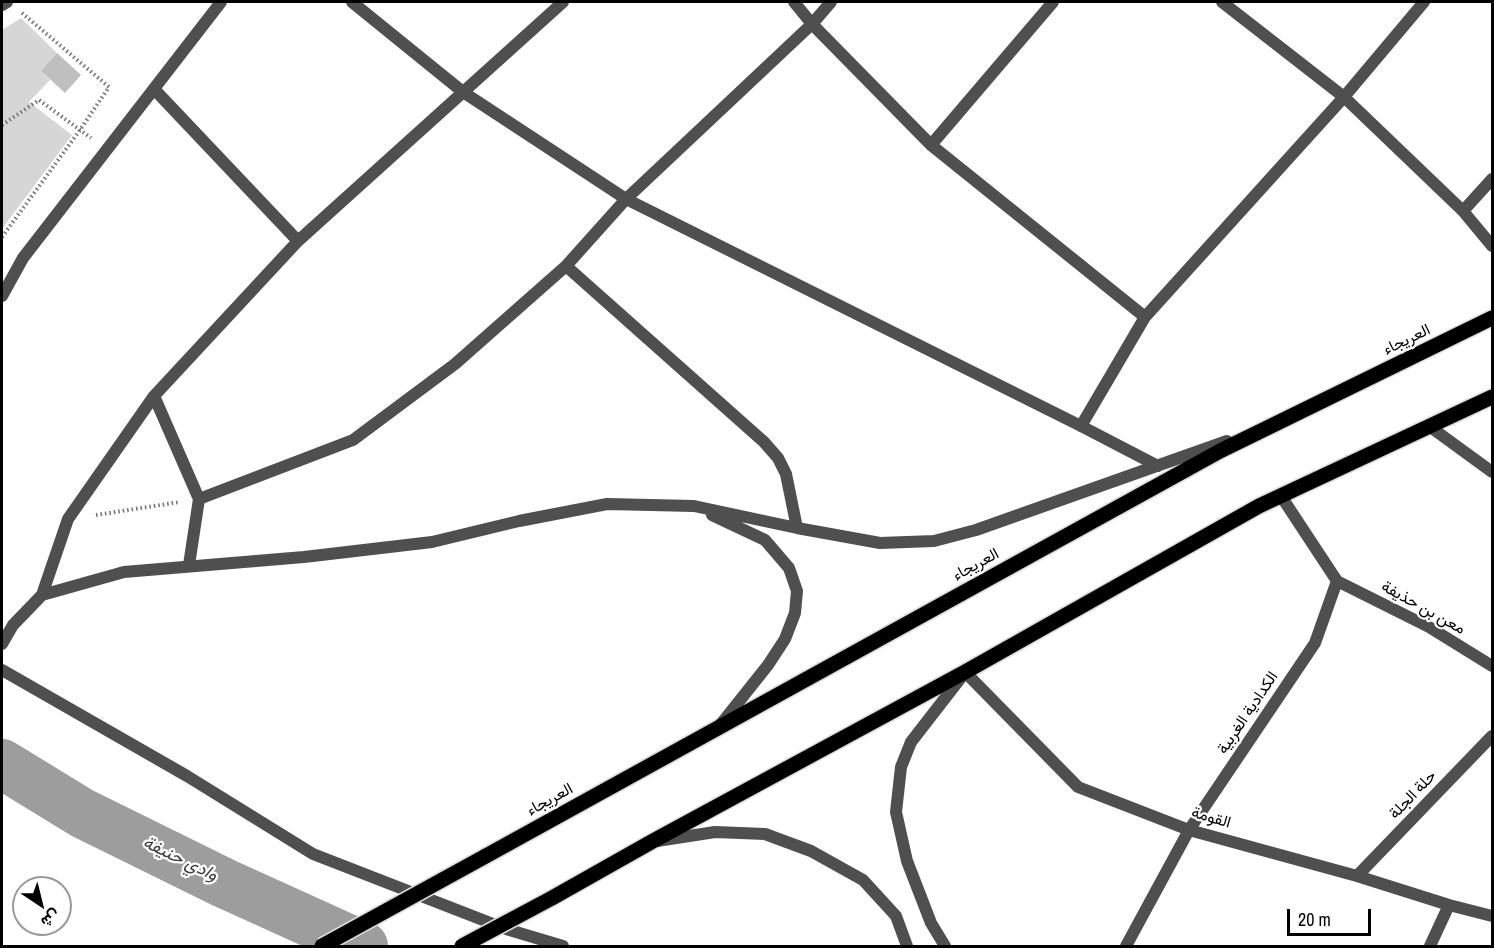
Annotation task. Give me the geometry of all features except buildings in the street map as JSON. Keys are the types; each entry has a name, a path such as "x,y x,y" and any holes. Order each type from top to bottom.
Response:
{"main road":[{"name":"العريجاء","path":"322,946 1220,451 1492,318"},
{"path":"462,946 965,672 1259,506 1492,397"}],"street":[{"path":"2,5 7,2"},
{"path":"2,296 22,258 221,2"},
{"path":"352,2 463,92 626,199 1158,466"},
{"path":"2,644 14,625 42,595 68,519 154,396 298,241 563,2"},
{"path":"794,2 812,24 931,146 1145,317"},
{"path":"199,499 353,440 455,364 566,266 626,199 812,24 831,2"},
{"path":"931,146 1053,2"},
{"path":"1081,426 1145,317 1344,97 1424,2"},
{"path":"1227,3 1344,97 1463,211 1492,246"},
{"path":"154,89 298,241"},
{"path":"1463,211 1492,179"},
{"path":"566,266 764,442 778,458 786,474 797,528"},
{"path":"154,396 199,499 189,565"},
{"path":"42,595 124,572 304,557 432,542 519,521 607,504 694,506 880,543 934,541 976,530 1276,423"},
{"path":"1429,426 1492,472"},
{"path":"1281,496 1337,581"},
{"path":"694,506 765,540 789,568 796,591 795,613 785,639 768,665 718,728"},
{"name":"معن بن حذيفة","path":"1337,581 1429,627 1492,666"},
{"name":"الكدادية الغربية","path":"1126,946 1189,830 1315,643 1337,581"},
{"path":"2,670 187,776 313,854 507,929 563,946"},
{"path":"945,946 931,923 910,870 896,812 901,767 911,742 965,672"},
{"name":"القومة","path":"965,672 1078,787 1189,830 1492,916"},
{"name":"حلة الجلة","path":"1357,876 1492,736"},
{"path":"653,841 715,832 765,834 811,851 863,880 896,916 908,946"},
{"path":"1430,946 1449,905"}],"path":[{"path":"2,233 80,130 109,87 21,13"},
{"path":"2,125 39,100 106,150"},
{"path":"68,519 199,499"}],"shaded area":[{"path":"21,18 57,53 41,71 50,80 29,102 72,135 2,229 2,30"}],"waterway":[{"name":"وادي حنيفة","path":"2,764 82,813 224,883 363,946"}]}
